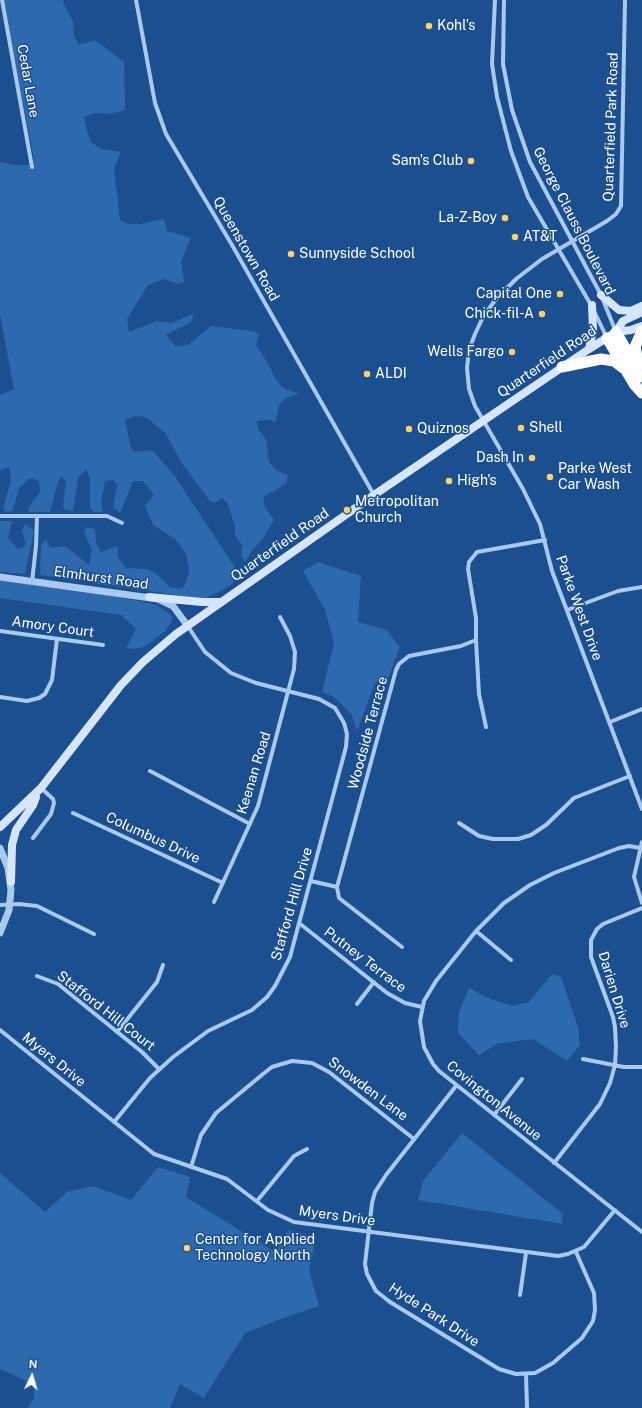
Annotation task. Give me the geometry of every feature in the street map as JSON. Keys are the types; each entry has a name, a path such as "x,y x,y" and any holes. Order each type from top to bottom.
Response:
{"highway":[{"path":"642,331 637,341 635,354 642,376"},
{"path":"611,335 624,368 642,393"},
{"path":"611,335 642,376"},
{"path":"562,367 601,359 614,361 624,368"}],"main road":[{"path":"601,295 618,310 631,311 642,306"},
{"path":"589,349 594,330 592,305"},
{"name":"Quarterfield Road","path":"0,827 40,790 121,685 157,649 187,625 374,495 611,335 623,321 642,312"},
{"name":"Quarterfield Road","path":"611,335 642,326"},
{"path":"149,597 202,602 221,602"},
{"path":"11,882 12,845 16,830 33,805 40,790"}],"street":[{"name":"Cedar Lane","path":"2,0 32,167"},
{"name":"Queenstown Road","path":"136,0 155,103 166,134 232,245 374,495"},
{"name":"George Clauss Boulevard","path":"495,0 492,64 499,105 511,151 528,197 611,335"},
{"name":"George Clauss Boulevard","path":"504,0 503,64 512,110 530,162 601,295 611,335"},
{"name":"Quarterfield Park Road","path":"484,421 475,406 469,390 468,375 469,350 482,317 496,299 516,279 558,248 607,221 616,214 621,206 625,0"},
{"name":"Parke West Drive","path":"484,421 534,508 545,540 552,571 642,809"},
{"path":"0,516 106,516 122,523"},
{"path":"32,582 36,546 37,516"},
{"path":"486,727 479,694 476,618 468,569 473,556 477,552 545,540"},
{"name":"Elmhurst Road","path":"0,577 149,597 166,602 178,612 187,625"},
{"path":"567,610 618,591 642,587"},
{"name":"Keenan Road","path":"214,902 250,824 262,792 289,692 294,669 295,652 290,636 280,617"},
{"path":"187,625 205,652 226,670 244,680 289,692"},
{"name":"Amory Court","path":"0,631 103,645"},
{"path":"0,697 27,701 40,698 45,694 52,680 58,639"},
{"name":"Woodside Terrace","path":"337,888 396,670 399,664 409,656 462,646 476,640"},
{"name":"Stafford Hill Drive","path":"114,1122 159,1069 199,1037 244,1014 267,997 284,971 290,957 346,747 346,729 339,712 327,703 319,699 289,692"},
{"path":"610,722 642,709"},
{"path":"150,771 250,824"},
{"path":"459,823 479,836 493,839 518,839 531,835 546,825 574,798 630,776"},
{"path":"33,838 51,814 54,803 53,799 40,790"},
{"path":"637,794 642,792"},
{"name":"Columbus Drive","path":"74,813 223,883"},
{"path":"642,842 634,877 642,903"},
{"name":"Covington Avenue","path":"640,848 629,846 619,848 542,878 504,903 476,931 436,980 422,1007 420,1028 428,1055 439,1071 642,1232"},
{"path":"0,848 5,856 11,882 10,905 0,933"},
{"path":"311,881 337,888 339,898 402,947"},
{"path":"0,905 19,904 37,906 94,934"},
{"name":"Darien Drive","path":"554,1163 600,1104 610,1083 615,1065 616,1046 614,1022 591,957 591,940 597,929 603,924 642,908"},
{"name":"Putney Terrace","path":"299,924 396,999 422,1007"},
{"path":"476,931 511,960"},
{"path":"117,1032 157,982 163,965"},
{"name":"Stafford Hill Court","path":"36,976 58,984 117,1032 159,1069"},
{"path":"357,1004 374,982"},
{"name":"Myers Drive","path":"0,1030 154,1154 227,1179 276,1214 294,1222 558,1256 576,1252 589,1242 615,1210"},
{"path":"583,1059 615,1065 642,1067"},
{"name":"Snowden Lane","path":"191,1167 201,1135 216,1113 272,1067 292,1061 312,1063 329,1072 414,1139"},
{"path":"494,1115 522,1079"},
{"name":"Hyde Park Drive","path":"456,1086 386,1175 375,1192 368,1232 365,1264 367,1274 376,1291 383,1297 499,1369 508,1373 535,1373 553,1363 582,1338 593,1321 595,1310 594,1293 576,1252"},
{"path":"257,1201 294,1156 307,1149"},
{"path":"520,1295 526,1253"},
{"path":"526,1374 527,1408"}],"shaded area":[{"path":"3,0 64,0 63,3 73,21 74,36 79,45 95,40 124,62 125,110 109,114 95,113 84,117 91,142 101,149 121,152 114,168 120,220 128,224 141,224 164,219 167,231 191,238 181,262 184,282 178,284 164,279 148,285 127,319 129,332 157,321 172,323 194,313 191,322 166,335 175,346 188,345 211,326 252,331 259,334 256,345 269,365 273,375 282,387 299,394 286,398 279,405 276,422 269,420 257,421 258,429 266,439 269,462 276,470 288,475 286,484 263,497 265,508 274,520 262,540 254,548 245,562 241,555 242,545 235,535 235,526 227,502 221,498 215,503 210,501 181,462 166,434 146,417 135,416 125,420 131,448 135,452 152,450 174,475 234,566 236,578 232,584 217,593 202,599 40,575 41,546 46,539 50,548 65,546 89,565 92,550 84,532 86,527 95,529 96,544 101,552 117,546 118,557 126,568 148,569 160,577 171,588 182,588 189,573 187,555 175,539 153,525 145,506 154,495 143,481 133,481 120,513 113,507 117,485 113,480 105,481 101,503 103,512 94,512 90,508 90,478 86,469 78,478 73,511 65,510 63,506 66,482 61,476 50,512 29,512 28,508 40,492 39,481 30,478 20,487 12,511 5,512 3,508 11,480 9,467 0,470 0,395 14,389 0,314 0,162 15,165 29,165 34,159"},
{"path":"0,521 12,521 8,538 18,549 26,545 22,530 25,524 34,531 25,574 0,572"},
{"path":"318,562 361,576 358,622 387,630 400,647 388,678 375,683 357,731 352,715 334,697 322,692 334,643 325,610 303,571"},
{"path":"0,580 119,597 157,605 172,616 172,621 165,631 144,647 133,649 126,648 136,629 121,615 0,598"},
{"path":"552,974 561,977 578,1027 580,1045 567,1061 533,1039 496,1044 479,1056 458,1032 459,1012 469,988 491,999 512,1006 529,1002"},
{"path":"462,1133 563,1214 562,1224 418,1200 423,1181"},
{"name":"Center for Applied Technology North","path":"158,1167 190,1177 186,1197 275,1252 288,1230 316,1238 309,1270 319,1306 245,1333 204,1398 180,1384 170,1408 28,1408 34,1398 33,1384 0,1369 0,1173 45,1212 67,1192 93,1186 131,1200"}],"place":[{"name":"Kohl's","path":"429,26"},
{"name":"Sam's Club","path":"471,161"},
{"name":"La-Z-Boy","path":"505,218"},
{"name":"AT&T","path":"515,237"},
{"name":"Sunnyside School","path":"291,254"},
{"name":"Capital One","path":"560,294"},
{"name":"Chick-fil-A","path":"542,314"},
{"name":"Wells Fargo","path":"512,352"},
{"name":"ALDI","path":"367,374"},
{"name":"Shell","path":"521,428"},
{"name":"Quiznos","path":"409,429"},
{"name":"Dash In","path":"532,458"},
{"name":"Parke West Car Wash","path":"550,477"},
{"name":"High's","path":"449,481"},
{"name":"Metropolitan Church","path":"347,510"},
{"name":"Center for Applied Technology North","path":"187,1248"}]}
